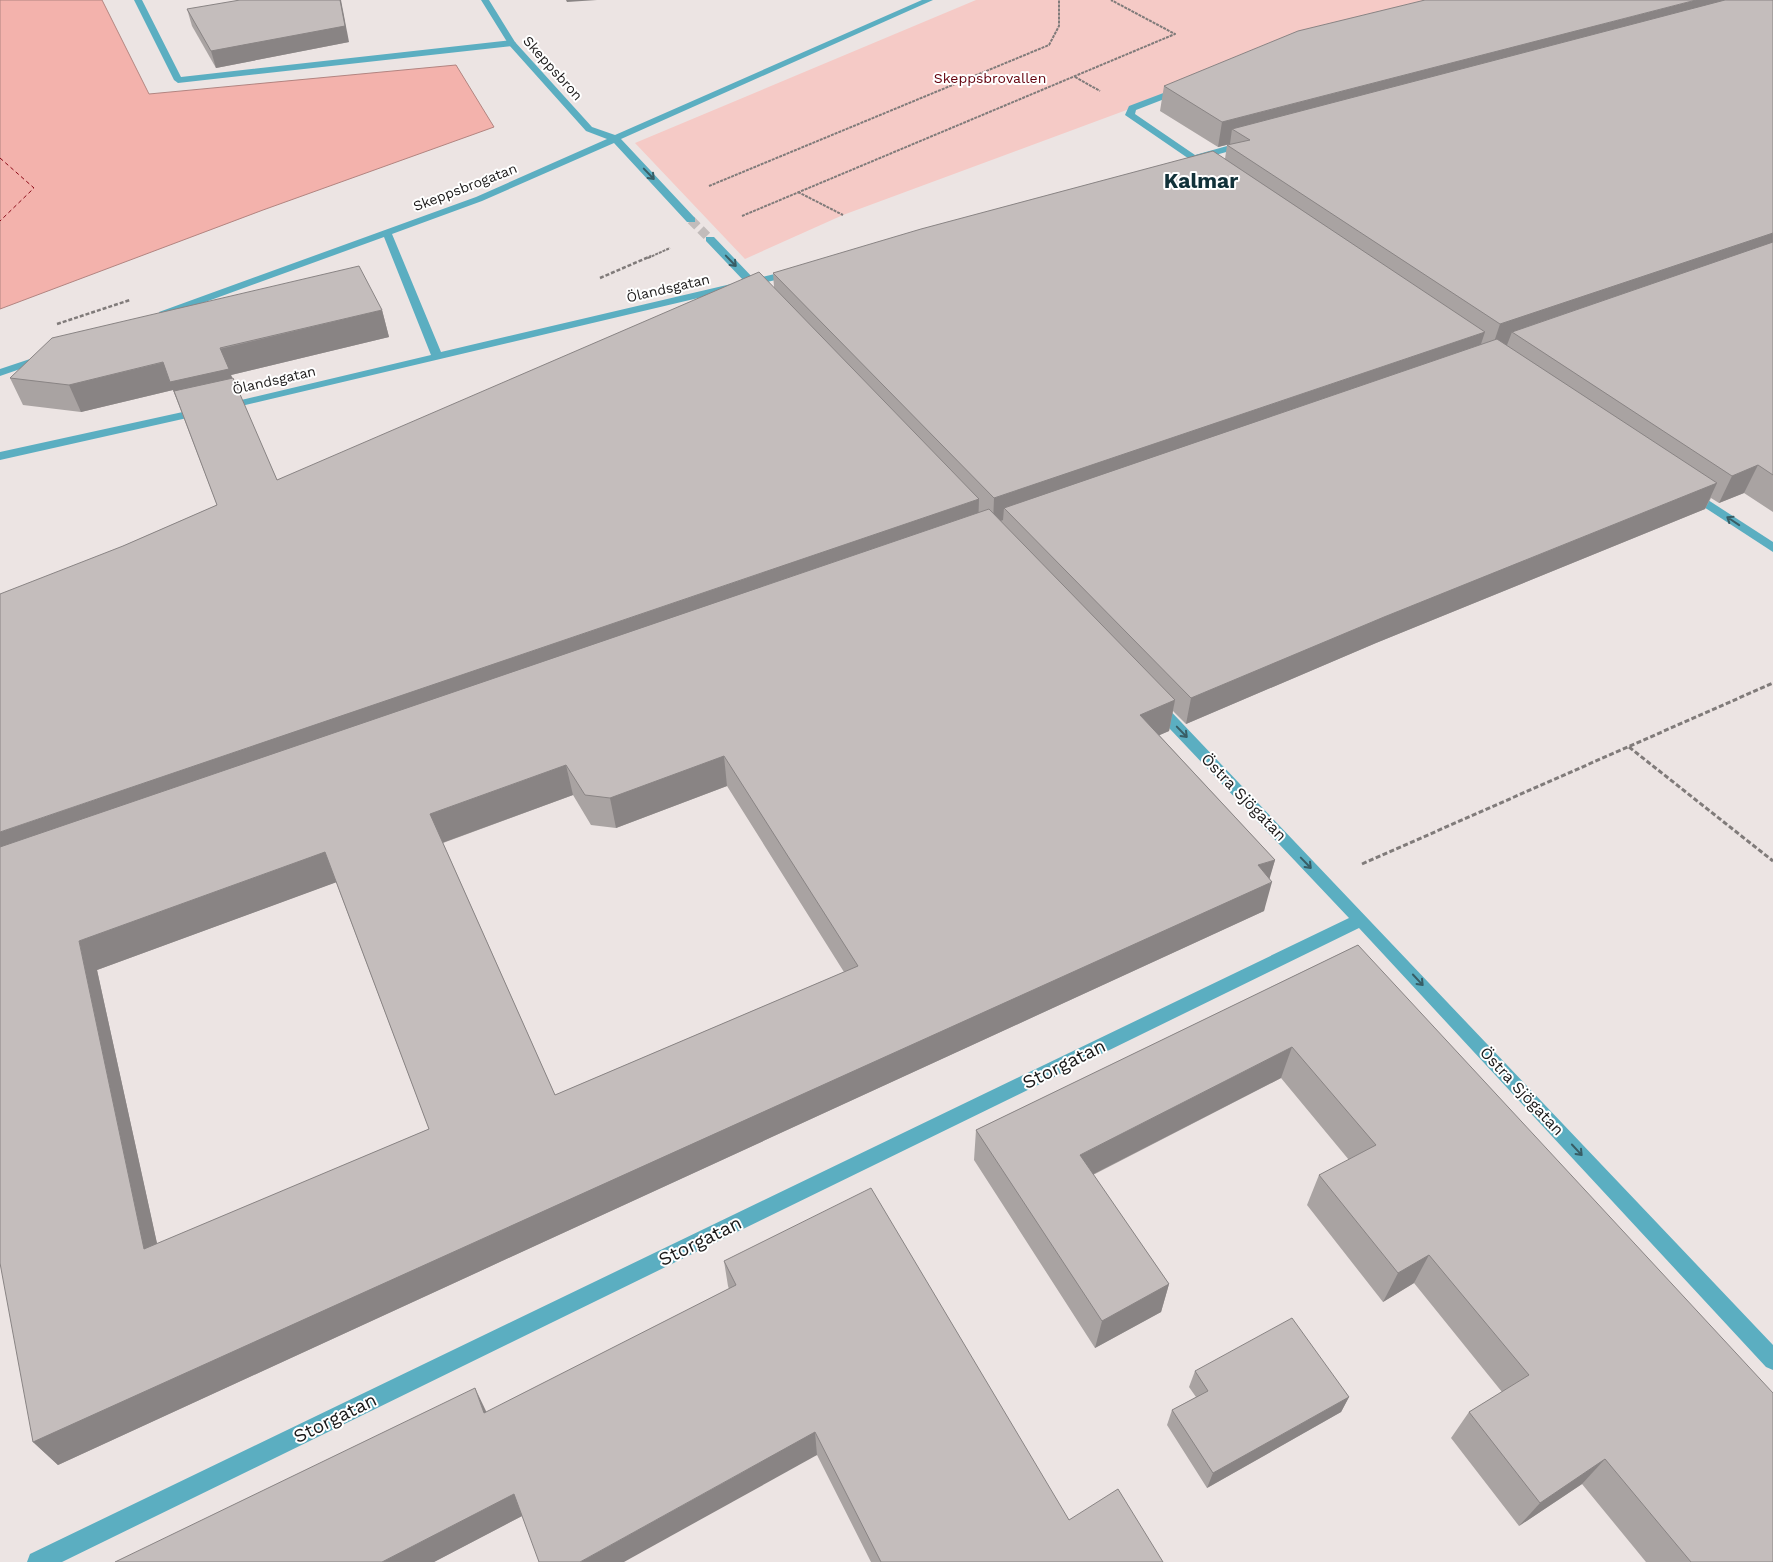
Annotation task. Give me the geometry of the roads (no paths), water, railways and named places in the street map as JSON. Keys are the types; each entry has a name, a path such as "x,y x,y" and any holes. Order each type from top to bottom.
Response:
{"street":[{"path":"138,0 178,80 512,43"},
{"name":"Skeppsbron","path":"485,0 512,43 589,129 616,139"},
{"name":"Skeppsbrogatan","path":"157,316 479,199 929,0"},
{"path":"1187,87 1132,108 1130,115 1189,159 1210,169"},
{"path":"616,139 691,220"},
{"path":"1189,159 1252,142"},
{"path":"387,233 437,356"},
{"path":"710,239 769,300"},
{"name":"Ölandsgatan","path":"0,456 753,284 804,269"},
{"path":"0,373 55,353"},
{"path":"1681,486 1773,548"},
{"name":"Östra Sjögatan","path":"1147,695 1361,920 1773,1360"},
{"name":"Storgatan","path":"38,1562 1361,920"}],"tunnel":[{"path":"691,220 710,239"}],"district":[{"name":"Kalmar","path":"1201,180"}],"park label":[{"name":"Skeppsbrovallen","path":"990,78"}]}
